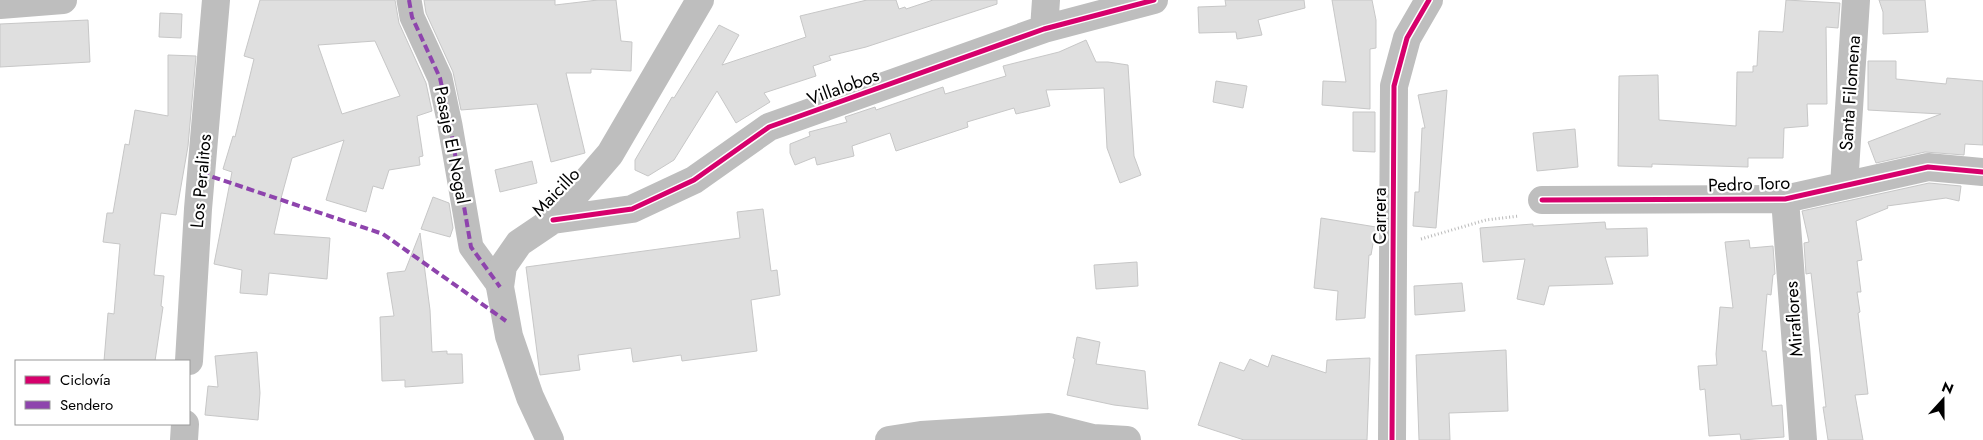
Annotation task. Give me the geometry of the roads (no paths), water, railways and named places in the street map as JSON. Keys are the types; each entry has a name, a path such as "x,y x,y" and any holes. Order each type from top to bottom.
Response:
{"street":[{"path":"0,5 63,0"},
{"name":"Los Peralitos","path":"188,360 198,209 216,0"},
{"name":"Pasaje El Nogal","path":"409,0 412,17 440,78 471,247 500,287"},
{"name":"Maicillo","path":"550,440 530,397 512,345 500,287 503,266 520,243 553,220 610,154 700,0"},
{"path":"1044,30 1046,0"},
{"name":"Villalobos","path":"553,220 632,209 694,180 769,127 1044,30 1154,0"},
{"name":"Carrera","path":"1392,440 1394,86 1407,38 1429,0"},
{"name":"Santa Filomena","path":"1844,186 1856,0"},
{"name":"Pedro Toro","path":"1542,200 1785,199 1928,167 1983,172"},
{"name":"Miraflores","path":"1785,199 1803,440"},
{"path":"184,440 185,425"},
{"path":"889,440 973,436 1049,427 1091,439 1127,440"}]}
